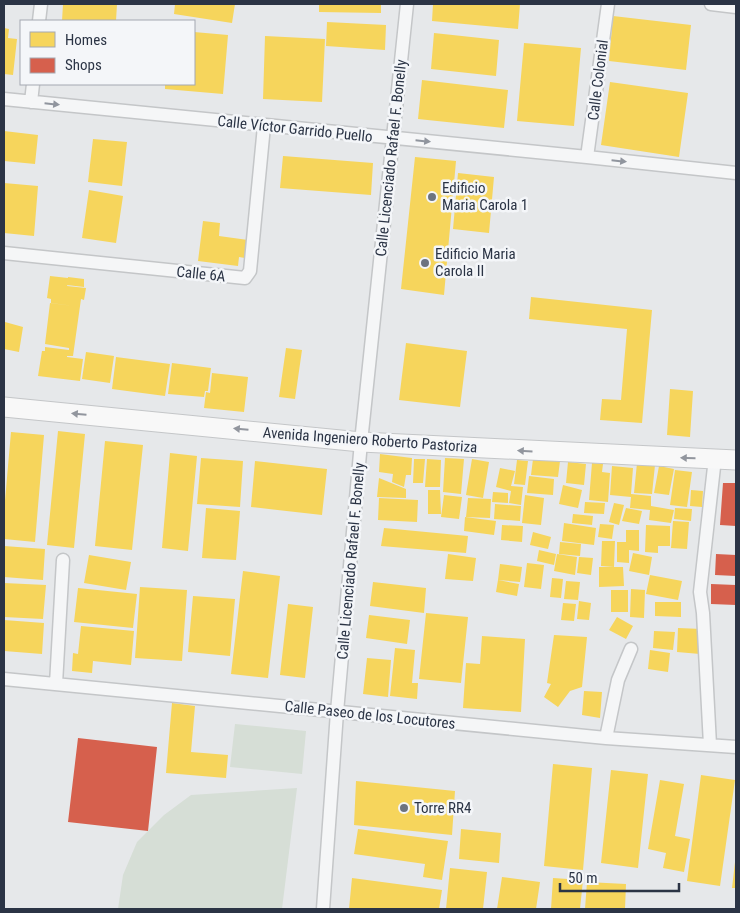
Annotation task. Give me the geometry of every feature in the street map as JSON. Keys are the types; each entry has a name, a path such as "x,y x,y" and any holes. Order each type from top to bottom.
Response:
{"street":[{"path":"39,20 41,4"},
{"name":"Calle Licenciado Rafael F. Bonelly","path":"323,909 337,712 361,442 408,4"},
{"name":"Calle Colonial","path":"587,157 608,4"},
{"path":"712,4 736,7"},
{"path":"32,102 33,85"},
{"name":"Calle Víctor Garrido Puello","path":"4,99 736,173"},
{"name":"Calle 6A","path":"4,253 245,278 250,271 264,126"},
{"name":"Avenida Ingeniero Roberto Pastoriza","path":"4,407 361,442 736,460"},
{"path":"710,745 703,613 700,592 714,458"},
{"path":"56,684 63,560"},
{"path":"606,738 618,680 631,649"},
{"name":"Calle Paseo de los Locutores","path":"4,680 606,738 736,747"}],"shaded area":[{"path":"235,724 306,731 302,774 230,767"},
{"path":"297,788 282,909 118,909 123,875 137,842 164,815 191,795"}],"building: Homes":[{"path":"63,4 117,4 116,20 62,20"},
{"path":"175,4 235,4 232,23 174,14"},
{"path":"319,4 381,4 381,13 319,12"},
{"path":"433,4 520,4 518,29 432,21"},
{"path":"613,16 691,25 686,70 609,61"},
{"path":"327,22 386,25 385,50 326,46"},
{"path":"4,28 9,29 8,38 17,39 13,75 4,74"},
{"path":"195,32 228,35 223,94 165,89 165,85 195,85"},
{"path":"434,33 499,40 496,76 431,69"},
{"path":"265,36 325,39 322,102 263,99"},
{"path":"524,43 581,48 574,126 517,121"},
{"path":"422,80 508,90 504,128 418,119"},
{"path":"610,82 688,93 679,157 601,145"},
{"path":"4,131 38,135 35,164 4,161"},
{"path":"93,139 127,142 122,186 88,182"},
{"path":"283,156 373,163 371,195 280,188"},
{"path":"415,157 456,161 444,295 401,289"},
{"path":"458,173 494,177 489,233 453,229"},
{"path":"4,183 38,186 34,236 4,233"},
{"path":"89,190 123,196 116,243 82,238"},
{"path":"203,221 220,223 219,236 248,240 245,258 239,257 238,266 198,261"},
{"path":"50,276 68,278 67,286 86,288 84,300 81,299 73,356 67,356 83,359 80,381 38,376 42,351 45,351 45,347 69,350 69,348 45,344 50,303 74,306 51,303 51,299 47,298"},
{"path":"68,277 84,279 84,287 67,285"},
{"path":"531,297 652,310 642,423 600,420 602,399 621,400 627,329 529,319"},
{"path":"5,322 23,327 19,352 4,349"},
{"path":"406,343 467,351 460,407 399,400"},
{"path":"286,348 302,350 295,399 279,397"},
{"path":"86,352 114,356 110,383 82,379"},
{"path":"116,357 170,364 165,396 112,389"},
{"path":"172,363 211,368 208,391 205,391 204,397 168,394"},
{"path":"212,373 248,377 244,412 204,408 206,392 210,393"},
{"path":"670,389 693,391 690,437 667,435"},
{"path":"58,431 85,434 74,548 47,545"},
{"path":"11,432 44,435 35,542 4,539 4,512"},
{"path":"105,441 143,445 132,550 95,546"},
{"path":"170,453 197,456 188,551 162,548"},
{"path":"380,454 412,458 411,475 406,475 404,487 392,482 393,474 379,472"},
{"path":"201,458 243,461 240,507 197,504"},
{"path":"445,458 464,459 461,494 443,492"},
{"path":"414,459 425,459 423,483 413,483"},
{"path":"427,459 441,460 440,487 425,487"},
{"path":"472,459 489,462 483,498 466,495"},
{"path":"533,459 560,461 558,477 531,475"},
{"path":"517,460 528,461 525,485 514,484"},
{"path":"255,461 327,469 322,515 251,507"},
{"path":"568,462 586,464 584,485 566,483"},
{"path":"592,463 603,464 602,472 610,473 608,502 589,500"},
{"path":"637,463 655,465 652,494 634,493"},
{"path":"612,466 633,468 631,494 651,496 651,506 674,510 671,523 649,520 650,510 630,508 631,497 610,495"},
{"path":"659,466 674,469 669,495 654,493"},
{"path":"500,468 515,471 511,486 523,487 521,505 509,503 511,491 496,487"},
{"path":"675,470 692,472 687,507 670,505"},
{"path":"529,476 554,479 553,495 527,493"},
{"path":"379,478 406,489 406,498 377,497"},
{"path":"563,485 582,490 578,508 559,504"},
{"path":"428,490 440,490 441,514 428,514"},
{"path":"691,490 703,491 702,507 690,506"},
{"path":"493,492 508,493 508,503 492,502"},
{"path":"444,495 462,497 459,519 441,517"},
{"path":"525,495 544,498 541,525 522,523"},
{"path":"379,498 418,500 417,522 378,520"},
{"path":"468,498 491,499 490,518 466,517"},
{"path":"585,502 605,503 604,514 584,513"},
{"path":"614,503 624,505 619,525 609,522"},
{"path":"495,504 521,506 520,521 494,519"},
{"path":"206,508 240,511 236,560 202,558"},
{"path":"626,508 642,511 639,524 622,521"},
{"path":"675,508 692,509 691,521 674,519"},
{"path":"573,514 593,516 592,525 572,523"},
{"path":"465,517 496,521 494,535 464,531"},
{"path":"673,521 689,522 687,549 671,548"},
{"path":"564,523 596,528 594,545 562,541"},
{"path":"600,524 614,525 612,539 598,537"},
{"path":"502,525 523,526 522,542 501,540"},
{"path":"646,525 670,526 670,546 658,546 658,553 645,552"},
{"path":"384,528 468,536 466,553 381,546"},
{"path":"626,530 639,530 639,551 629,550 629,563 617,562 617,542 626,542"},
{"path":"533,532 551,537 548,549 530,545"},
{"path":"602,541 615,541 614,567 601,566"},
{"path":"560,542 581,544 580,556 559,554"},
{"path":"4,546 45,549 43,580 4,577"},
{"path":"539,550 556,554 554,565 537,561"},
{"path":"633,553 652,557 649,575 629,571"},
{"path":"448,554 476,558 473,581 445,579"},
{"path":"557,554 577,557 575,575 554,571"},
{"path":"89,555 131,562 126,590 84,583"},
{"path":"579,557 593,558 591,575 577,573"},
{"path":"527,563 544,565 541,589 524,587"},
{"path":"500,564 522,567 520,582 498,580"},
{"path":"599,567 623,567 624,586 599,587"},
{"path":"243,571 280,576 268,678 231,674"},
{"path":"650,575 682,581 678,600 646,594"},
{"path":"552,578 563,579 561,598 550,597"},
{"path":"498,580 519,584 517,596 496,592"},
{"path":"566,581 580,582 578,600 564,599"},
{"path":"373,582 426,588 424,613 370,606"},
{"path":"4,583 46,585 43,619 4,617"},
{"path":"140,587 187,590 182,661 135,658"},
{"path":"78,588 137,594 133,628 74,622"},
{"path":"631,589 645,590 644,618 630,617"},
{"path":"611,590 628,590 628,612 611,612"},
{"path":"193,596 235,599 230,656 188,652"},
{"path":"579,601 591,603 589,620 577,619"},
{"path":"655,602 681,602 681,617 655,616"},
{"path":"563,603 576,604 574,621 561,620"},
{"path":"288,604 313,607 305,678 280,675"},
{"path":"426,613 468,617 461,683 419,679"},
{"path":"369,615 410,620 407,644 366,638"},
{"path":"617,617 633,626 626,639 609,630"},
{"path":"4,620 44,623 42,654 4,651"},
{"path":"81,626 134,631 131,665 93,661 92,673 72,671 73,653 78,654"},
{"path":"678,628 702,629 700,654 677,652"},
{"path":"654,631 675,632 673,650 653,648"},
{"path":"554,635 587,637 582,687 570,691 558,707 544,697 551,684 547,683"},
{"path":"482,636 525,639 521,712 463,708 466,663 480,664"},
{"path":"395,648 415,650 412,683 418,683 417,699 390,696"},
{"path":"650,650 670,653 668,672 648,669"},
{"path":"367,658 391,660 388,697 363,694"},
{"path":"584,691 602,692 600,718 582,715"},
{"path":"172,703 195,706 191,752 228,755 226,778 166,773"},
{"path":"553,764 592,768 583,870 544,866"},
{"path":"611,770 648,774 638,868 601,863"},
{"path":"701,775 735,780 720,886 687,881"},
{"path":"660,780 684,784 675,836 690,839 684,872 663,868 666,853 648,849"},
{"name":"Torre RR4","path":"356,781 455,791 452,835 354,825"},
{"path":"358,829 448,841 442,880 423,877 425,864 354,854"},
{"path":"461,829 501,833 499,863 459,859"},
{"path":"735,862 736,888 732,888"},
{"path":"450,868 487,872 483,909 446,909"},
{"path":"502,877 540,882 536,909 497,909"},
{"path":"352,878 442,890 439,909 349,909"},
{"path":"553,878 583,880 580,909 551,909"},
{"path":"587,882 626,884 625,909 585,909"}],"building: Shops":[{"path":"723,483 736,483 736,526 720,525"},
{"path":"716,554 736,555 736,576 715,575"},
{"path":"711,584 736,585 736,605 711,604"},
{"path":"78,738 157,747 148,831 68,822"}],"place":[{"name":"Edificio Maria Carola 1","path":"432,197"},
{"name":"Edificio Maria Carola II","path":"425,263"},
{"name":"Torre RR4","path":"404,808"}]}
